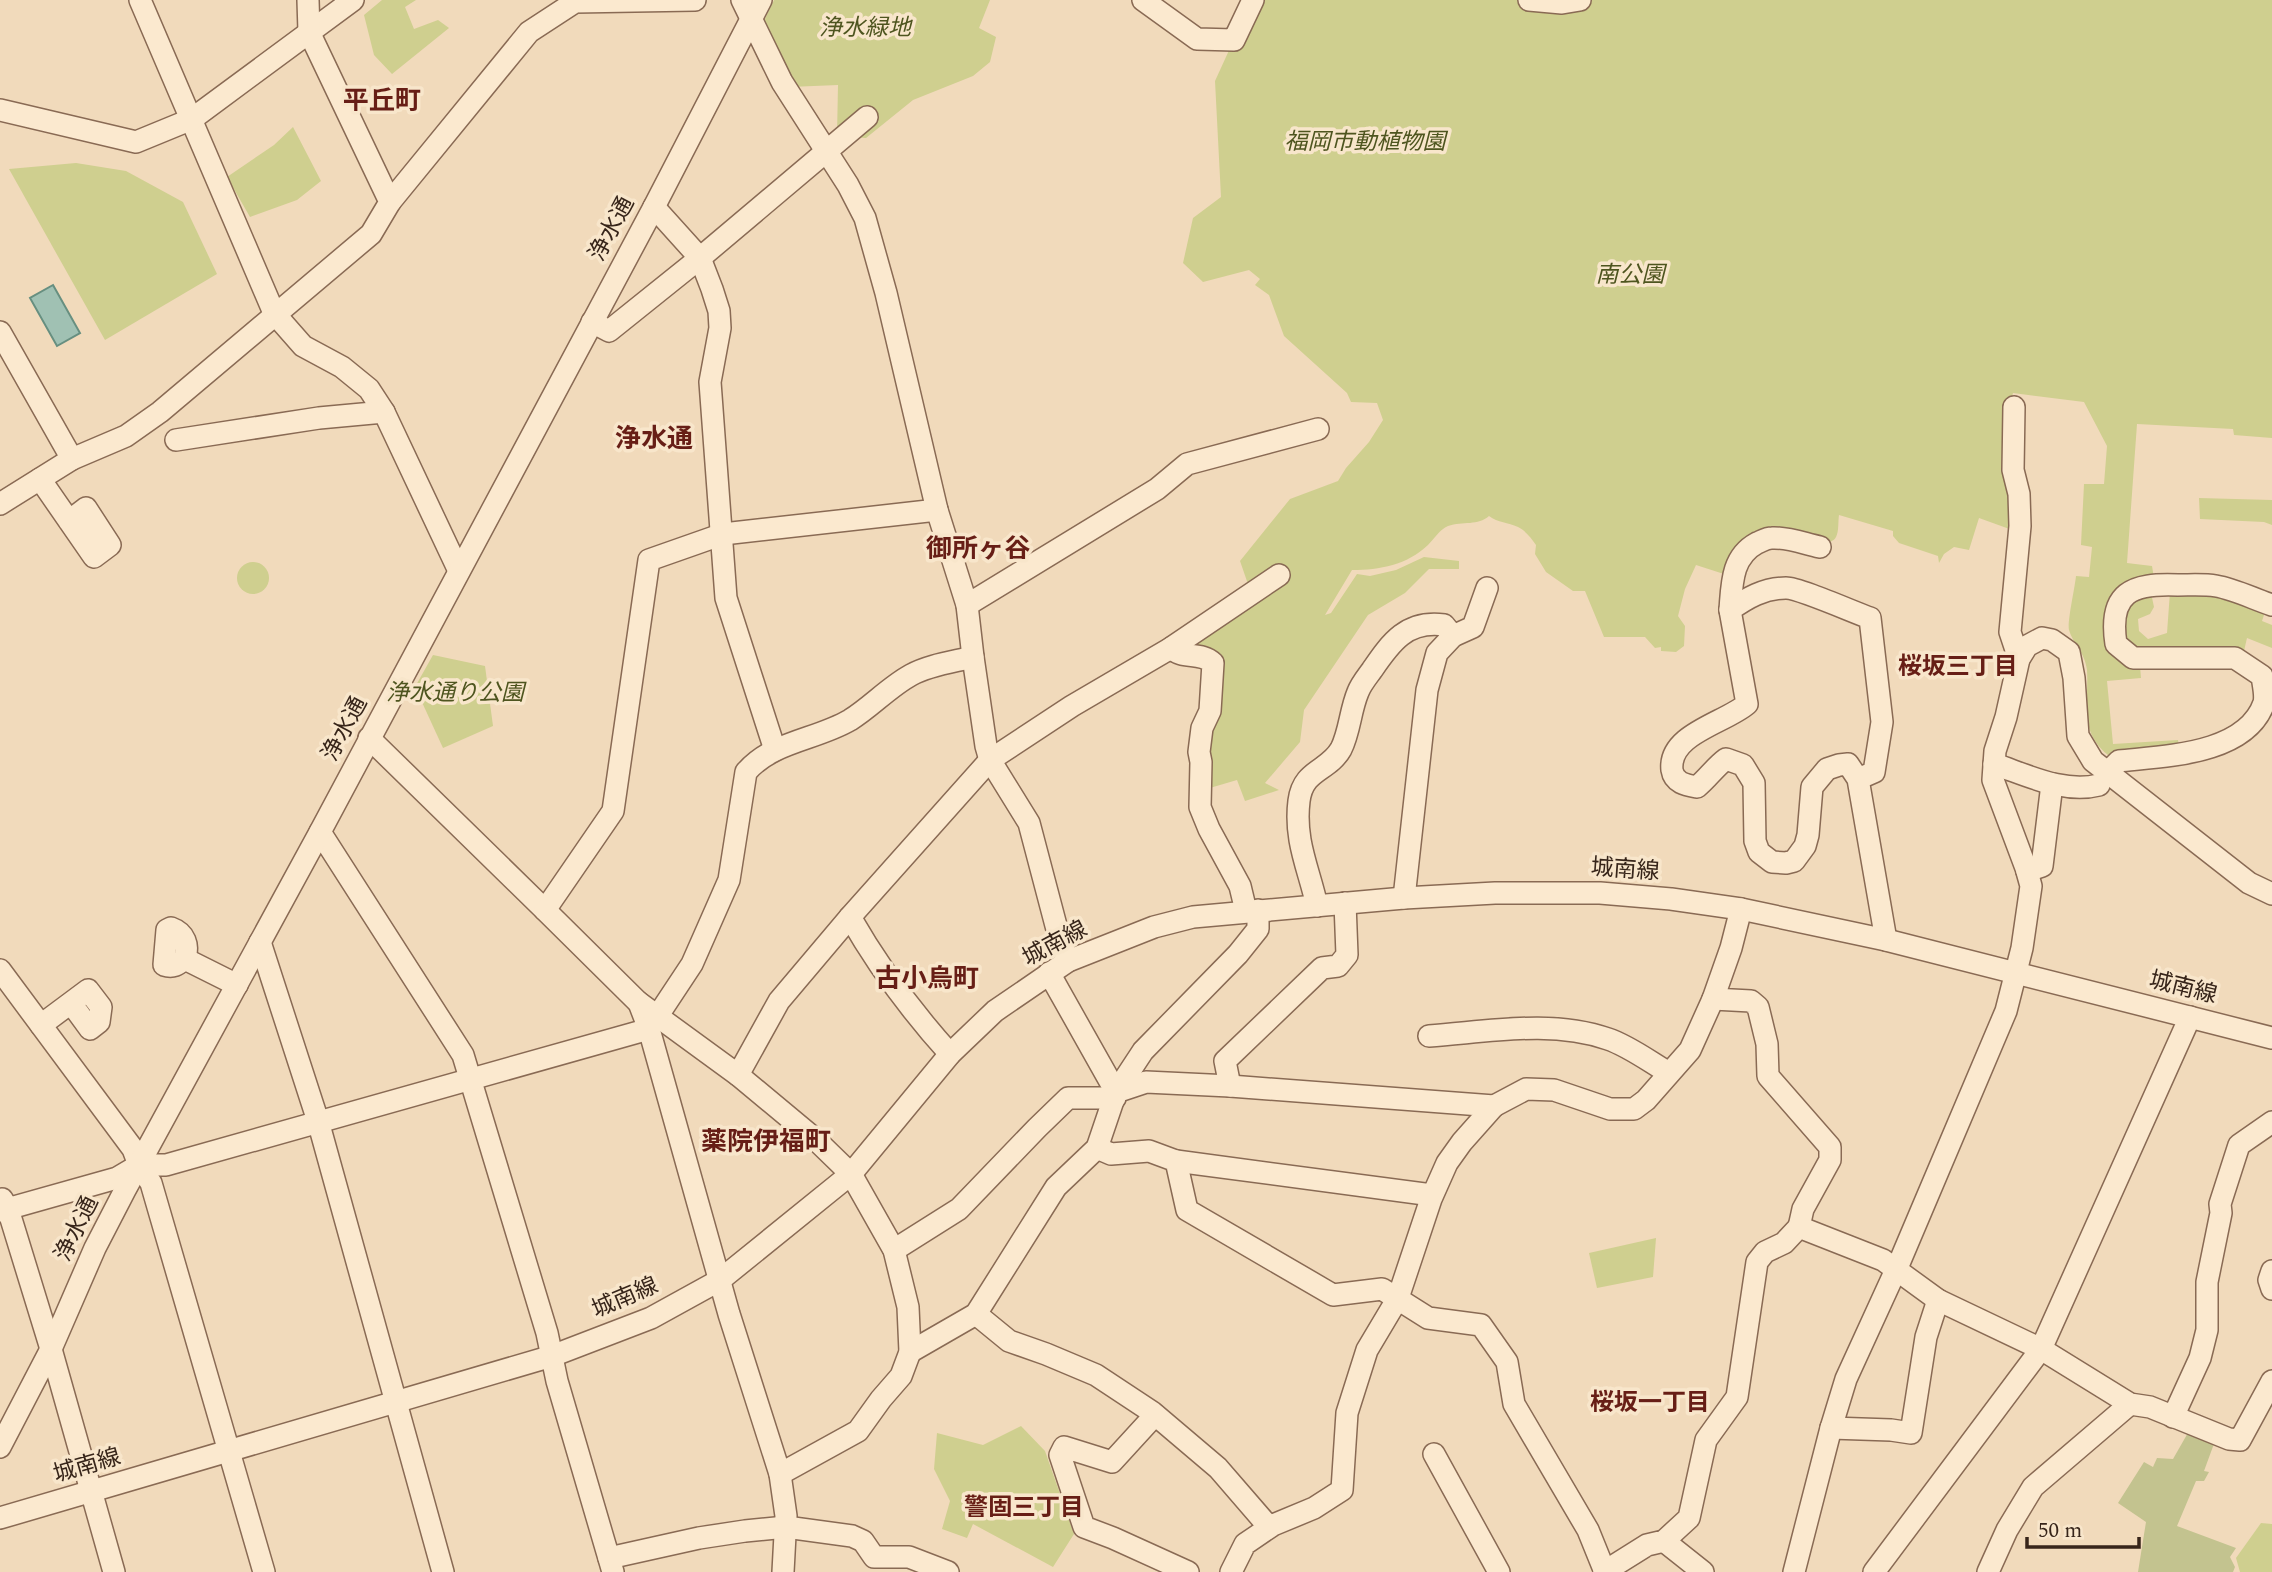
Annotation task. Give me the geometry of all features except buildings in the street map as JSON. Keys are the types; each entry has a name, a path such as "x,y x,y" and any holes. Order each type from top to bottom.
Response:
{"street":[{"path":"140,0 274,313 303,346 342,367 369,389 384,412 460,571"},
{"path":"308,0 309,32 390,202"},
{"path":"0,110 136,142 192,119 353,0"},
{"path":"0,504 72,459 126,436 160,412 274,313 371,234 390,202 529,32 574,1 695,0"},
{"path":"1143,0 1196,38 1234,40 1253,0"},
{"path":"1529,0 1562,3 1580,0"},
{"path":"752,6 782,82 848,185 865,218 937,510 967,605 986,746 990,760 1029,823 1059,937 1069,961"},
{"name":"浄水通","path":"0,1447 51,1349 95,1248 654,207 752,6"},
{"path":"592,322 609,331 867,117"},
{"path":"654,207 700,258 719,311 718,348 710,382 726,598 775,750"},
{"path":"0,332 72,459"},
{"path":"2014,407 2013,470 2019,494 2020,526 2010,632 2019,659"},
{"path":"176,440 319,418 384,412"},
{"path":"967,605 1157,489 1187,464 1318,429"},
{"path":"40,479 69,521"},
{"path":"545,910 613,811 649,560 723,534 937,510"},
{"path":"1820,547 1768,538 1751,547 1740,559 1732,575 1730,610 1747,704 1677,747 1672,760 1673,775 1682,785 1697,787 1726,759 1743,765 1754,783 1755,841 1759,852 1772,862 1786,863 1794,861 1808,835 1812,787 1827,769 1848,764 1858,779 1886,940"},
{"path":"738,1075 779,1001 990,760 1072,706 1171,648 1279,575"},
{"path":"1994,764 2052,784 2091,787 2103,779 2119,761 2171,756 2230,741 2252,723 2265,701 2262,676 2235,658 2133,658 2116,644 2113,626 2116,607 2128,592 2158,584 2218,586 2272,605"},
{"path":"1730,610 1761,592 1788,587 1870,618 1882,722 1874,772 1858,779"},
{"path":"1404,898 1427,690 1437,653 1452,636 1473,626 1487,588"},
{"path":"1317,906 1299,843 1297,825 1299,798 1304,785 1312,774 1340,751 1359,690 1386,649 1401,634 1429,623 1444,625 1452,636"},
{"path":"1794,1572 1846,1378 1896,1269 2006,1011 2022,948 2031,886 1993,780 1995,751 2019,659 2027,646 2042,638 2052,640 2069,652 2074,678 2078,736 2103,779 2249,883 2272,894"},
{"path":"910,1352 976,1314 1056,1187 1097,1148 1115,1095 1143,1051 1238,954 1258,929 1252,911 1200,807 1199,752 1202,728 1210,711 1213,663 1208,658 1177,654 1171,648"},
{"path":"114,1572 51,1349 3,1205 117,1178 139,1165 166,1165 393,1102 654,1023 692,964 729,880 746,772 757,760 775,750 849,720 911,675 973,657"},
{"path":"369,738 638,1002 654,1023 738,1075 815,1139 851,1174 894,1250 908,1307 910,1352 901,1376 858,1431 780,1474"},
{"path":"2027,871 2042,866 2052,784"},
{"path":"320,832 463,1055 611,1565 699,1538 786,1527 852,1536 863,1541 874,1557 909,1557 948,1572"},
{"name":"城南線","path":"0,1518 552,1356 652,1318 720,1280 851,1174 950,1054 995,1011 1069,961 1154,927 1194,917 1404,898 1495,893 1600,893 1671,899 1741,909 1886,940 2272,1038"},
{"path":"1230,1086 1225,1061 1322,968 1338,966 1347,955 1345,903"},
{"path":"1231,1572 1245,1544 1269,1527 1314,1508 1342,1490 1347,1413 1367,1350 1398,1298 1432,1195 1447,1163 1462,1142 1494,1106 1527,1089 1553,1090 1610,1109 1634,1108 1646,1100 1690,1050 1713,999 1741,909"},
{"path":"850,917 871,955 950,1054"},
{"path":"260,942 318,1121 443,1572"},
{"path":"185,960 237,985"},
{"path":"0,970 132,1149 151,1182 264,1572"},
{"path":"1049,973 1115,1095"},
{"path":"1176,1161 1187,1210 1332,1294 1382,1289 1428,1318 1481,1325 1507,1362 1514,1404 1588,1530 1605,1572 1647,1545 1664,1541 1689,1518 1706,1440 1737,1397 1756,1262 1765,1252 1784,1243 1799,1227 1803,1209 1830,1160 1830,1147 1769,1076 1767,1044 1758,1007 1751,1001 1713,999"},
{"path":"41,1025 71,1003"},
{"path":"1874,1572 2042,1349 2190,1017"},
{"path":"654,1023 729,1314 780,1474 786,1516 783,1572"},
{"path":"1429,1036 1572,1029 1611,1040 1670,1073"},
{"path":"894,1250 959,1209 1068,1098 1115,1095 1146,1083 1230,1086 1494,1106"},
{"path":"2173,1417 2200,1358 2207,1330 2207,1282 2221,1213 2220,1204 2239,1145 2272,1122"},
{"path":"1097,1148 1111,1154 1149,1151 1176,1161 1432,1195"},
{"path":"1799,1227 1883,1260 1938,1300 2042,1349 2130,1404 2150,1407 2229,1439 2240,1440 2272,1381"},
{"path":"2272,1271 2269,1280 2272,1289"},
{"path":"1831,1428 1911,1433 1926,1337 1938,1300"},
{"path":"976,1314 1009,1341 1096,1376 1155,1415 1218,1468 1269,1527"},
{"path":"1988,1572 2007,1530 2033,1486 2130,1404"},
{"path":"1155,1415 1112,1462 1064,1447 1060,1455 1084,1527 1188,1572"},
{"path":"1434,1454 1499,1572"},
{"path":"1664,1541 1703,1572"}],"green space":[{"path":"382,0 416,0 405,7 414,29 438,20 449,28 392,74 374,55 364,15"},
{"name":"浄水緑地","path":"774,0 990,0 979,28 996,37 990,62 973,76 913,100 866,138 837,136 838,85 789,87 762,25"},
{"name":"南公園","path":"1252,0 2272,0 2272,438 2234,435 2233,429 2137,424 2127,563 2152,566 2154,578 2107,619 2140,666 2141,678 2107,681 2113,744 2178,740 2179,747 2108,755 2092,736 2087,716 2086,664 2069,626 2076,576 2089,577 2092,547 2081,545 2084,484 2104,484 2107,446 2084,402 2013,393 2010,405 2015,531 1979,518 1969,550 1954,547 1944,554 1939,563 1938,556 1899,543 1893,536 1893,531 1839,515 1837,535 1826,543 1777,532 1727,575 1696,565 1685,589 1678,616 1685,626 1684,646 1676,652 1661,651 1661,647 1655,648 1645,637 1604,637 1585,591 1573,591 1546,572 1535,554 1536,545 1523,531 1489,516 1480,521 1445,527 1420,552 1402,562 1373,569 1352,570 1325,615 1331,613 1357,574 1370,576 1396,570 1424,557 1459,561 1459,569 1429,569 1405,593 1368,615 1304,710 1300,742 1265,783 1279,790 1245,801 1237,780 1203,790 1217,660 1182,651 1249,587 1240,561 1290,499 1338,481 1383,420 1377,403 1351,402 1347,393 1284,336 1269,295 1255,285 1260,279 1249,270 1203,282 1183,263 1193,218 1221,197 1215,81"},
{"path":"293,127 321,181 297,200 250,217 227,177 274,145"},
{"path":"76,163 126,171 183,202 217,274 105,340 9,169"},
{"path":"2199,498 2272,500 2272,525 2264,522 2200,519"},
{"path":"253,562 264,567 269,578 264,589 253,594 242,589 237,578 242,567"},
{"path":"2170,592 2210,594 2261,608 2264,615 2262,621 2272,625 2272,648 2247,638 2244,651 2137,651 2124,637 2123,618 2126,608 2151,593 2154,607 2150,614 2138,619 2139,631 2148,639 2167,633"},
{"name":"浄水通り公園","path":"433,655 485,666 493,726 443,748 415,687"},
{"path":"1656,1238 1653,1277 1597,1288 1589,1253"},
{"path":"1021,1426 1045,1451 1074,1534 1053,1567 973,1524 967,1538 942,1529 950,1501 934,1469 937,1433 983,1445"},
{"path":"2189,1431 2215,1441 2204,1471 2209,1472 2204,1481 2196,1481 2177,1526 2236,1548 2230,1557 2235,1567 2233,1572 2138,1572 2146,1522 2118,1503 2144,1462 2153,1467 2157,1458 2173,1459"},
{"path":"2261,1523 2272,1524 2272,1572 2240,1572 2236,1558"}],"shaded area":[{"path":"53,285 80,333 57,346 30,298"}],"district":[{"name":"平丘町","path":"382,101"},
{"name":"浄水通","path":"654,439"},
{"name":"御所ヶ谷","path":"978,549"},
{"name":"桜坂三丁目","path":"1958,667"},
{"name":"古小烏町","path":"927,979"},
{"name":"薬院伊福町","path":"766,1142"},
{"name":"桜坂一丁目","path":"1650,1403"},
{"name":"警固三丁目","path":"1024,1508"}],"park label":[{"name":"福岡市動植物園","path":"1365,142"}]}
